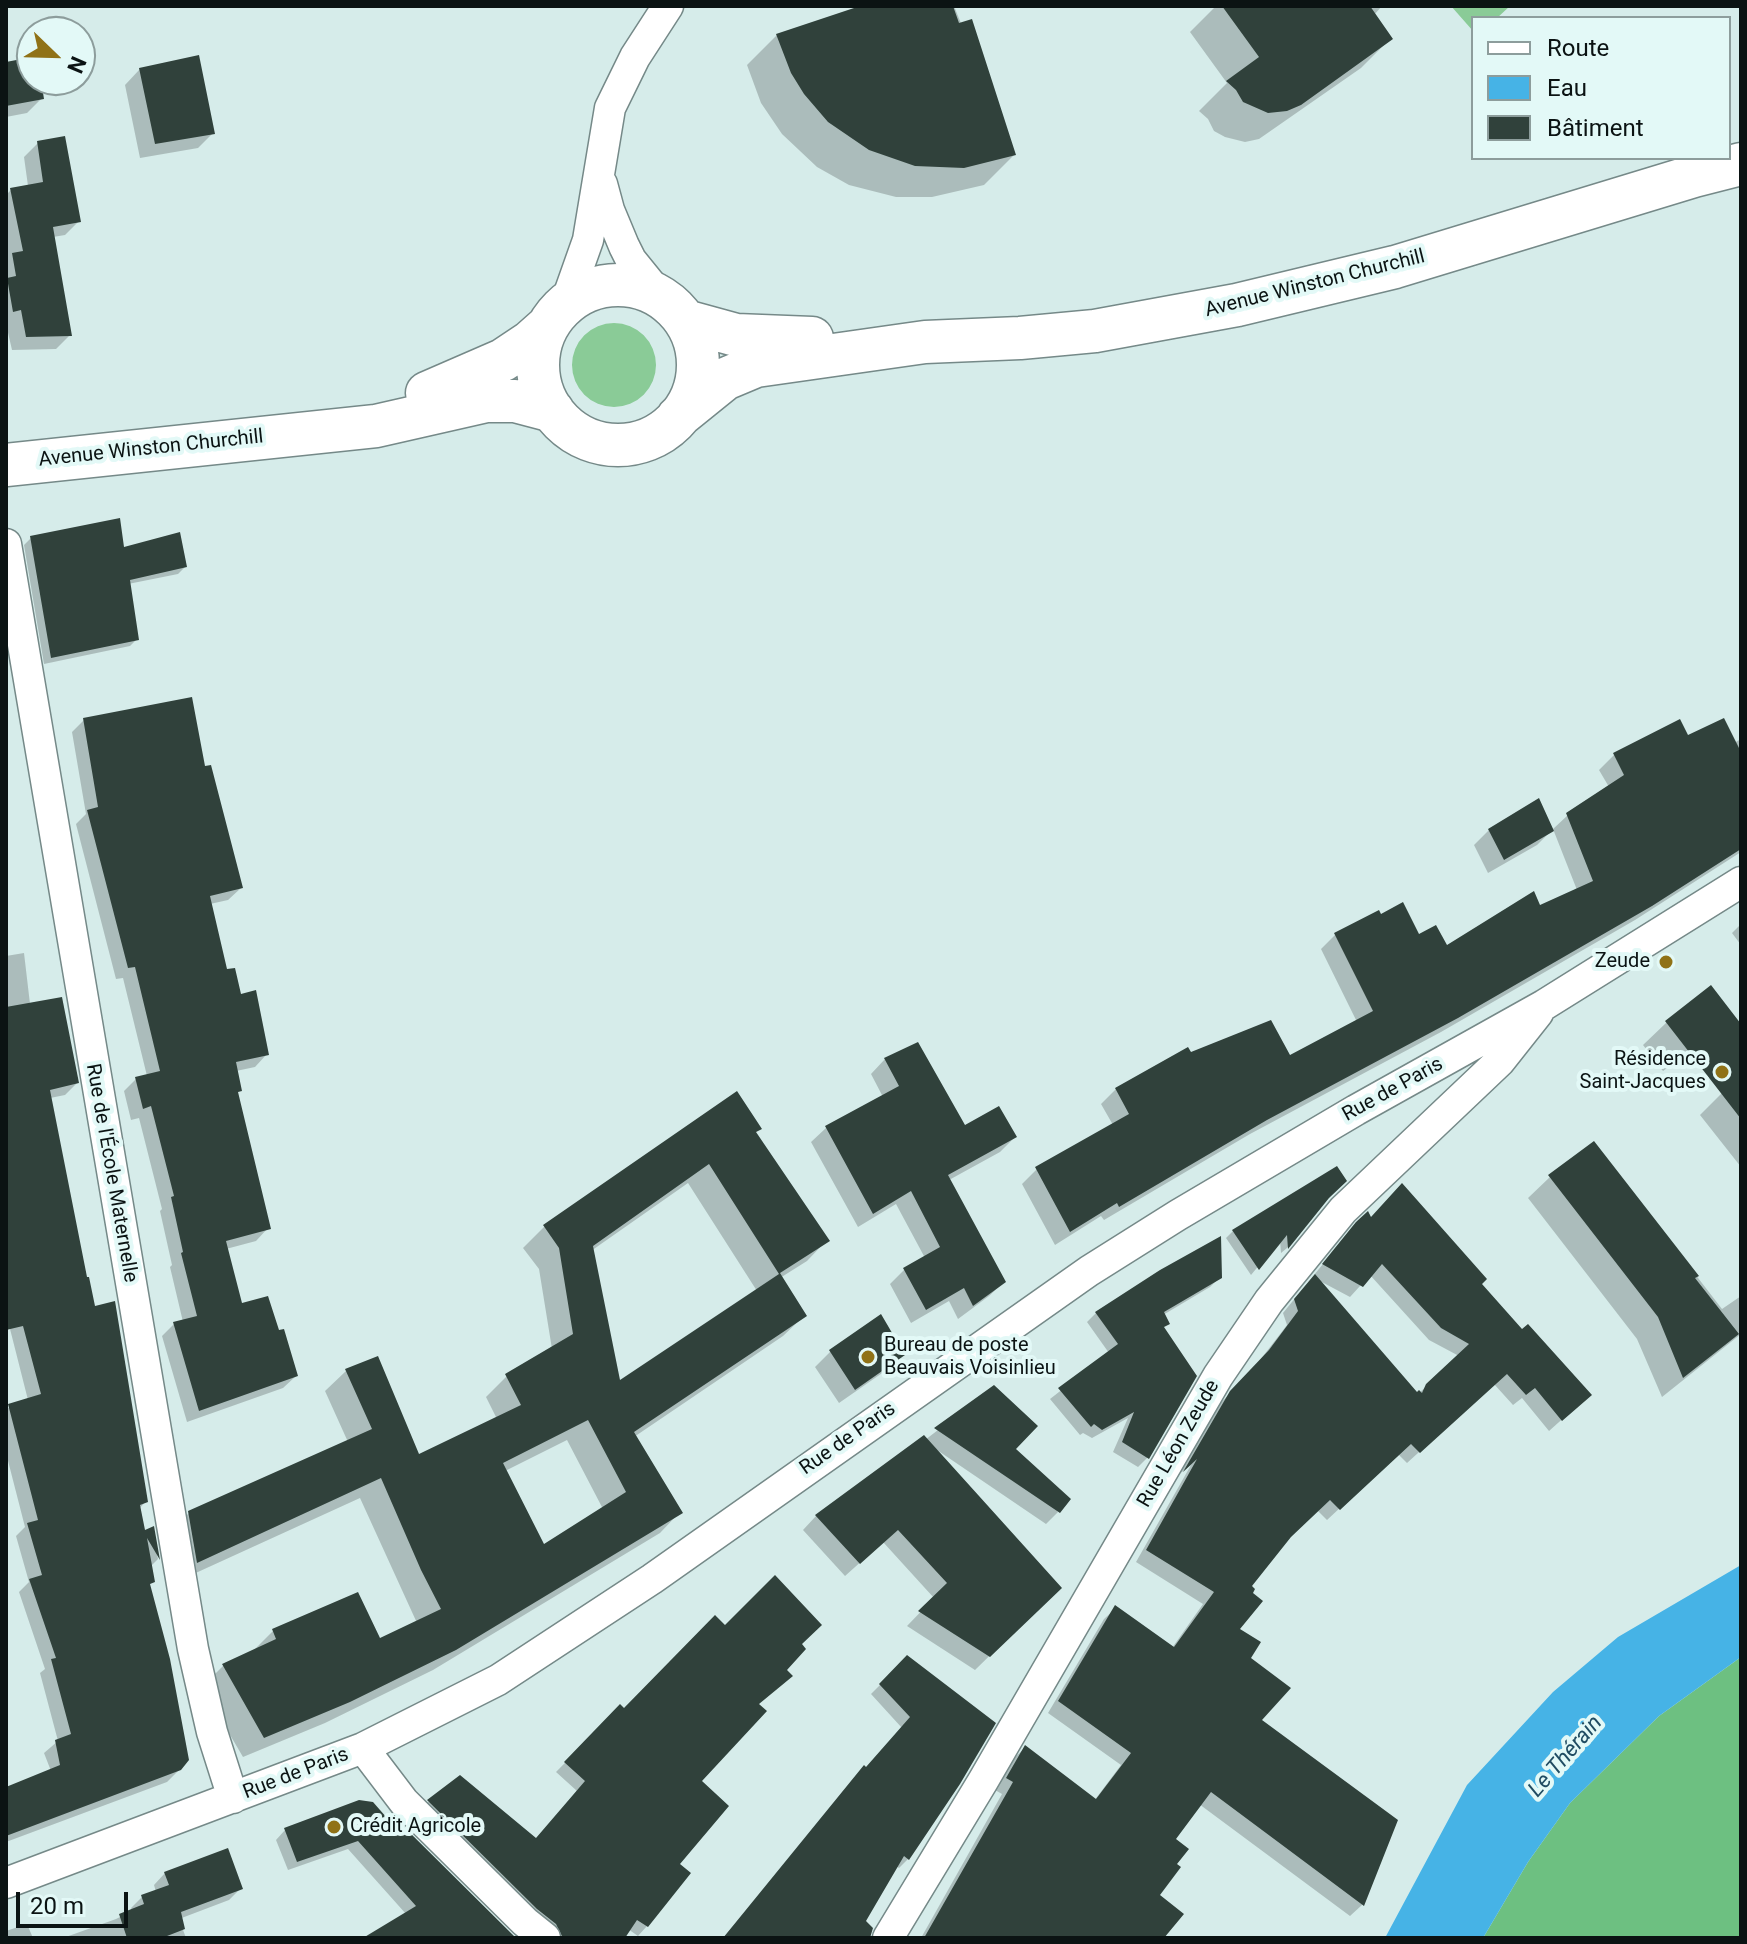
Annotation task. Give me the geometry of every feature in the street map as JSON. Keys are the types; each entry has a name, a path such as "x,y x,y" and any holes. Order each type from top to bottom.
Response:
{"main road":[{"name":"Avenue Winston Churchill","path":"1694,176 1741,156"},
{"name":"Avenue Winston Churchill","path":"673,309 721,332 752,336 925,342 1095,331 1237,305 1395,267 1741,164"},
{"path":"615,284 643,288 673,309 696,346 698,374 693,394 678,417 651,438 617,445 584,437 566,426 553,411 541,386 538,366 542,339 556,316 588,290 615,284"},
{"name":"Avenue Winston Churchill","path":"296,433 470,376 510,356 556,316"},
{"name":"Avenue Winston Churchill","path":"678,417 714,386 740,371 783,361 925,342"},
{"name":"Avenue Winston Churchill","path":"6,465 376,426 486,401 526,403 553,411"}],"street":[{"path":"556,316 588,240 610,108 643,43 668,6"},
{"path":"600,170 609,210 631,260 673,309"},
{"name":"Rue de l'École Maternelle","path":"6,544 193,1649 212,1732 233,1798"},
{"name":"Rue de Paris","path":"6,1883 363,1748 498,1680 560,1640 1057,1293 1178,1215 1544,1005 1741,882"},
{"name":"Rue Léon Zeude","path":"888,1938 1218,1376 1269,1301 1343,1210 1500,1061 1544,1005"},
{"path":"363,1748 404,1802 545,1938"}],"green space":[{"path":"1451,6 1510,6 1499,16 1471,16 1471,29"},
{"path":"614,323 630,326 644,335 653,349 656,365 653,381 644,395 630,404 614,407 598,404 584,395 575,381 572,365 575,349 584,335 598,326"},
{"path":"1741,1657 1741,1938 1483,1938 1528,1862 1570,1803 1659,1716"}],"water":[{"name":"Le Thérain","path":"1741,1565 1741,1657 1659,1716 1570,1803 1528,1862 1483,1938 1385,1938 1467,1785 1553,1692 1618,1637"}],"building":[{"path":"860,6 953,6 959,23 972,19 1016,155 964,168 915,166 869,150 828,122 791,73 776,34"},
{"path":"1222,6 1370,6 1393,39 1301,105 1287,111 1268,113 1243,102 1226,81 1259,57"},
{"path":"199,55 215,134 155,144 139,68"},
{"path":"16,60 16,96 44,96 44,99 6,106 6,62"},
{"path":"65,136 81,222 53,227 72,336 26,337 21,310 13,312 7,278 16,276 12,253 23,251 10,188 43,182 37,141"},
{"path":"120,518 124,547 180,532 187,567 130,580 139,640 51,658 30,536"},
{"path":"192,697 205,766 211,765 243,888 210,896 227,969 235,968 241,994 256,990 269,1055 236,1062 242,1091 238,1092 271,1229 226,1241 242,1303 268,1296 279,1330 284,1329 298,1376 199,1411 173,1322 197,1316 181,1253 171,1197 174,1196 151,1106 143,1109 135,1077 160,1071 135,967 128,968 87,810 98,807 83,718"},
{"path":"1724,718 1741,752 1741,849 1652,906 1458,1018 1267,1120 1119,1207 1117,1203 1070,1232 1035,1167 1129,1114 1115,1088 1188,1047 1191,1052 1271,1020 1290,1055 1373,1011 1334,933 1379,910 1381,914 1403,902 1419,934 1436,925 1447,945 1534,891 1540,905 1593,881 1566,813 1624,775 1613,753 1680,719 1688,735"},
{"path":"1539,798 1554,831 1504,860 1488,829"},
{"name":"Résidence Saint-Jacques","path":"1711,985 1741,1024 1741,1119 1665,1021"},
{"path":"62,997 79,1083 50,1090 95,1306 115,1301 148,1502 140,1505 145,1530 154,1526 160,1560 147,1538 155,1582 150,1584 170,1659 189,1760 181,1770 6,1836 6,1787 60,1765 55,1740 71,1734 51,1659 56,1658 29,1579 42,1575 27,1523 38,1520 8,1404 41,1394 23,1326 6,1330 6,1007"},
{"path":"918,1042 965,1125 999,1106 1017,1137 948,1175 1006,1282 973,1306 964,1288 926,1310 903,1268 940,1247 911,1191 873,1214 825,1126 899,1086 884,1058"},
{"path":"737,1091 762,1129 756,1132 830,1241 780,1273 807,1316 634,1432 683,1513 456,1650 350,1702 264,1738 222,1664 276,1639 272,1629 358,1592 380,1638 441,1609 381,1478 197,1563 188,1511 372,1429 345,1369 378,1356 419,1454 521,1405 505,1374 573,1334 559,1248 543,1225","holes":["709,1164 779,1274 620,1380 593,1246","588,1420 626,1492 544,1544 503,1463"]},
{"path":"1594,1141 1699,1276 1695,1278 1739,1334 1683,1378 1658,1317 1548,1175"},
{"path":"1337,1166 1347,1181 1329,1198 1288,1249 1287,1235 1259,1270 1232,1230"},
{"path":"1402,1183 1487,1279 1482,1284 1522,1329 1528,1324 1592,1395 1562,1421 1535,1388 1526,1395 1507,1374 1420,1453 1411,1444 1340,1510 1330,1500 1291,1537 1252,1586 1255,1589 1253,1593 1263,1601 1240,1629 1261,1642 1251,1658 1291,1688 1262,1720 1398,1820 1364,1906 1211,1792 1176,1839 1189,1849 1177,1864 1181,1867 1160,1895 1184,1914 1164,1938 924,1938 1013,1782 1006,1778 1025,1745 1096,1799 1131,1753 1058,1701 1115,1605 1174,1647 1214,1592 1146,1550 1197,1459 1183,1472 1230,1391 1269,1350 1298,1311 1294,1299 1315,1274 1417,1392 1422,1393 1426,1384 1469,1344 1441,1328 1382,1264 1363,1287 1322,1264 1356,1222 1368,1211 1371,1217"},
{"path":"1221,1236 1222,1278 1164,1312 1170,1324 1164,1327 1197,1376 1149,1459 1122,1442 1134,1412 1102,1430 1094,1424 1091,1427 1058,1388 1118,1344 1095,1312"},
{"path":"881,1314 905,1355 855,1390 829,1350"},
{"path":"994,1385 1038,1426 1016,1449 1071,1499 1060,1513 934,1428"},
{"path":"924,1435 1062,1588 990,1657 918,1611 947,1583 898,1530 860,1564 815,1515"},
{"path":"775,1575 822,1625 802,1644 806,1649 787,1670 793,1676 759,1704 767,1711 702,1781 729,1806 680,1864 691,1873 648,1927 637,1920 625,1938 563,1938 556,1924 427,1800 460,1775 536,1838 585,1781 564,1762 620,1704 624,1708 715,1615 725,1625"},
{"path":"907,1655 996,1723 909,1860 904,1856 866,1921 873,1928 870,1938 723,1938 864,1765 866,1767 910,1717 879,1684"},
{"path":"359,1800 373,1802 394,1826 399,1822 516,1938 363,1938 416,1906 358,1841 297,1862 284,1828"},
{"path":"228,1848 243,1889 181,1912 185,1929 162,1938 127,1938 119,1914 144,1904 141,1895 169,1885 164,1872"}],"place":[{"name":"Zeude","path":"1666,962"},
{"name":"Résidence Saint-Jacques","path":"1722,1072"},
{"name":"Bureau de poste Beauvais Voisinlieu","path":"868,1357"},
{"name":"Crédit Agricole","path":"334,1827"}]}
